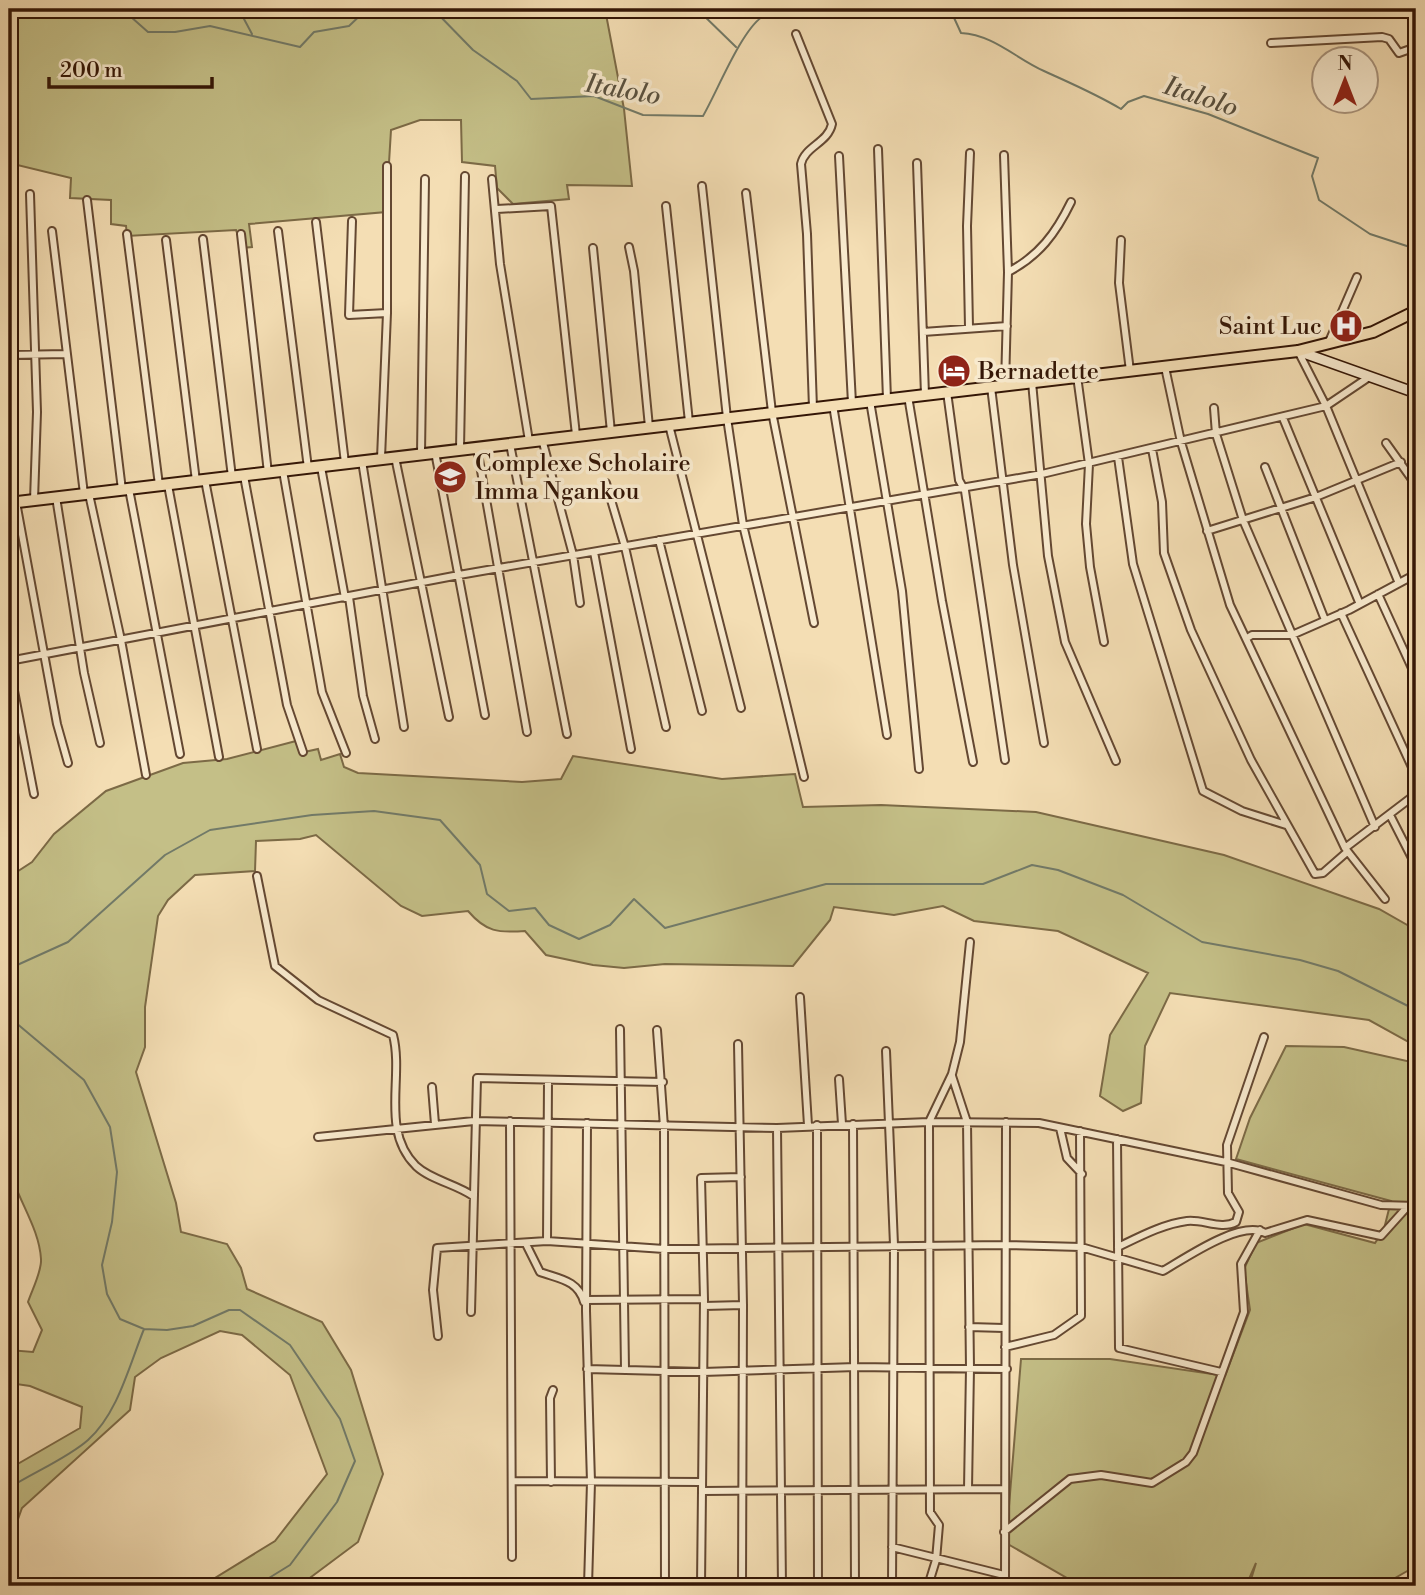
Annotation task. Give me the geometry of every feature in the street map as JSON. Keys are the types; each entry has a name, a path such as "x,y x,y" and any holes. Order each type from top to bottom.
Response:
{"highway":[{"path":"12,503 1298,351 1328,346 1373,332 1416,311"}],"street":[{"path":"796,34 832,124 828,135 806,153 801,164 808,240 813,408"},
{"path":"1271,43 1382,37 1389,39 1399,53 1416,47"},
{"path":"878,149 887,399"},
{"path":"969,327 967,226 970,153"},
{"path":"1004,155 1008,272 1005,386"},
{"path":"839,156 852,403"},
{"path":"917,163 925,395"},
{"path":"381,458 387,313 387,166"},
{"path":"460,449 464,176"},
{"path":"421,453 425,179"},
{"path":"492,179 497,209 500,264 529,441"},
{"path":"702,186 727,418 743,525 804,777"},
{"path":"746,192 772,412 814,623"},
{"path":"30,194 36,355 34,500"},
{"path":"87,200 125,489 180,754"},
{"path":"1008,272 1022,265 1054,235 1071,202"},
{"path":"497,209 551,206 576,435"},
{"path":"666,206 689,422"},
{"path":"352,221 349,315 387,313"},
{"path":"316,222 345,463"},
{"path":"52,231 87,494 121,640 145,775"},
{"path":"278,231 308,468"},
{"path":"127,234 163,485 195,626 219,757"},
{"path":"241,234 268,473"},
{"path":"203,239 238,477 270,612 287,705 303,752"},
{"path":"166,240 200,481 233,618 257,749"},
{"path":"1121,240 1119,283 1130,371"},
{"path":"629,247 649,427"},
{"path":"593,248 611,432"},
{"path":"1328,346 1357,277"},
{"path":"923,332 1007,326"},
{"path":"1298,351 1416,393"},
{"path":"1298,351 1326,406 1398,582"},
{"path":"9,355 67,354"},
{"path":"1165,367 1181,442 1230,605 1346,850 1385,899"},
{"path":"1077,376 1089,464 1086,524 1090,567 1104,642"},
{"path":"34,793 9,663 44,653 308,606 459,575 924,492 1042,474 1326,406 1369,376"},
{"path":"1032,382 1050,569 1065,642 1116,761"},
{"path":"991,387 1013,565 1044,743"},
{"path":"947,392 1005,760"},
{"path":"908,396 974,762"},
{"path":"870,401 902,592 919,769"},
{"path":"834,405 887,735"},
{"path":"1214,408 1216,434 1243,520 1374,827"},
{"path":"1283,418 1359,602"},
{"path":"669,425 741,708"},
{"path":"542,439 573,555 580,603"},
{"path":"1386,443 1416,485"},
{"path":"510,444 567,734"},
{"path":"477,448 496,569 527,732"},
{"path":"1152,449 1162,502 1164,552 1191,631 1251,760 1304,859 1319,876 1346,850 1416,794"},
{"path":"435,452 485,715"},
{"path":"395,457 449,717"},
{"path":"1118,457 1133,564 1201,787 1206,795 1242,811 1286,825"},
{"path":"362,461 404,727"},
{"path":"1207,531 1316,497 1401,463"},
{"path":"321,467 347,597 363,696 375,739"},
{"path":"1265,467 1325,620"},
{"path":"283,471 322,692 346,753"},
{"path":"606,483 625,547 666,727"},
{"path":"56,498 80,648 100,743"},
{"path":"12,503 57,724 68,763"},
{"path":"659,540 702,711"},
{"path":"594,552 631,749"},
{"path":"1247,638 1252,635 1292,635 1342,613 1416,574"},
{"path":"1378,594 1416,677"},
{"path":"1342,613 1416,776"},
{"path":"1390,815 1416,866"},
{"path":"257,876 275,966 318,1000 393,1035 396,1128 418,1168 473,1196"},
{"path":"928,1586 936,1560 939,1525 930,1515 929,1122 952,1074 960,1042 970,942"},
{"path":"800,997 808,1125"},
{"path":"620,1029 625,1369"},
{"path":"657,1030 663,1082 664,1127 663,1301 667,1482 665,1586"},
{"path":"1118,1247 1178,1222 1195,1220 1216,1225 1235,1224 1239,1212 1228,1193 1226,1162 1231,1132 1264,1037"},
{"path":"738,1044 744,1372 742,1586"},
{"path":"886,1051 894,1244 892,1586"},
{"path":"952,1074 967,1122 966,1244 970,1368 968,1489"},
{"path":"471,1312 477,1078 663,1082"},
{"path":"839,1079 842,1124"},
{"path":"547,1241 548,1080"},
{"path":"432,1087 435,1124"},
{"path":"318,1137 474,1121 777,1128 842,1124 1006,1122 1080,1131 1226,1162 1381,1205 1416,1206"},
{"path":"510,1121 512,1557"},
{"path":"1005,1586 1006,1122"},
{"path":"587,1123 586,1311 592,1482 587,1586"},
{"path":"853,1124 855,1586"},
{"path":"817,1125 818,1586"},
{"path":"777,1128 781,1247 782,1586"},
{"path":"1060,1128 1067,1158 1082,1174"},
{"path":"1005,1347 1054,1335 1080,1318 1080,1131"},
{"path":"1117,1139 1119,1348 1221,1372"},
{"path":"701,1586 704,1248 701,1178 741,1177"},
{"path":"438,1336 433,1305 436,1249 472,1244 512,1245 547,1241 664,1249 1005,1244 1081,1247 1163,1271 1230,1233 1260,1230 1265,1233 1307,1220 1381,1236 1408,1206"},
{"path":"1004,1532 1070,1479 1101,1475 1152,1483 1186,1462 1204,1426 1245,1308 1241,1264 1260,1230"},
{"path":"526,1244 540,1272 563,1278 575,1286 582,1295 586,1311"},
{"path":"586,1300 743,1305"},
{"path":"968,1327 1004,1328"},
{"path":"587,1368 703,1372 782,1372 856,1367 1007,1369"},
{"path":"551,1482 550,1404 553,1390"},
{"path":"512,1481 702,1482"},
{"path":"702,1491 1004,1489"},
{"path":"891,1547 1004,1575"}],"shaded area":[{"path":"9,9 605,9 624,109 632,186 567,185 569,199 513,204 497,188 495,166 462,162 461,120 420,120 391,130 386,212 249,224 252,247 242,248 236,230 127,236 126,226 111,224 111,200 70,198 71,178 9,163"},
{"path":"296,741 300,753 318,749 321,760 340,754 344,767 358,773 522,782 561,779 573,756 722,779 795,774 803,807 881,805 1036,812 1224,855 1379,909 1416,930 1416,1046 1369,1020 1170,993 1145,1046 1141,1103 1123,1111 1100,1096 1110,1035 1148,973 1058,931 974,921 943,906 894,915 834,907 830,920 793,966 665,964 624,968 593,965 546,955 525,931 493,930 468,911 422,916 401,906 316,835 300,839 256,841 255,871 195,875 168,900 158,916 145,1007 145,1047 136,1072 176,1203 181,1232 227,1244 241,1268 247,1289 322,1322 351,1370 383,1474 358,1542 299,1586 202,1586 275,1541 327,1474 290,1375 242,1335 220,1331 161,1358 135,1377 130,1410 22,1508 9,1544 9,1469 80,1428 82,1407 30,1386 9,1383 9,1350 33,1352 42,1330 28,1302 40,1269 39,1246 9,1163 9,877 32,862 54,834 106,791 183,763 227,759"},
{"path":"1286,1046 1344,1047 1416,1063 1416,1566 1381,1586 1249,1586 1256,1563 1246,1586 1081,1586 1006,1543 1021,1359 1110,1359 1225,1376 1250,1310 1244,1269 1256,1243 1304,1224 1375,1243 1384,1229 1391,1201 1236,1159 1250,1118"}],"waterway":[{"name":"Italolo","path":"122,9 148,32 175,32 210,26 300,47 314,32 349,26 367,9"},
{"path":"244,9 244,19 252,34"},
{"name":"Italolo","path":"433,9 473,50 517,81 531,99 594,96 643,115 703,116 754,24 762,17 782,9"},
{"path":"697,9 736,47"},
{"name":"Italolo","path":"950,9 961,33 994,42 1033,66 1121,109 1128,102 1144,96 1208,114 1318,158 1312,176 1319,200 1370,234 1416,249"},
{"path":"9,975 15,966 68,942 165,855 210,830 312,815 374,811 440,820 480,865 487,894 509,911 535,908 549,925 579,939 610,925 634,899 665,928 826,884 983,884 1032,865 1058,870 1123,895 1202,942 1300,960 1338,971 1416,1010"},
{"path":"9,1017 84,1080 110,1127 117,1172 112,1222 102,1265 107,1294 120,1319 144,1329 167,1330 193,1326 229,1310 240,1310 290,1345 340,1419 355,1461 337,1502 290,1565 256,1586"},
{"path":"9,1488 70,1453 98,1429 122,1388 144,1329"}],"place":[{"name":"Saint Luc","path":"1346,326"},
{"name":"Bernadette","path":"954,371"},
{"name":"Complexe Scholaire Imma Ngankou","path":"450,477"}]}
